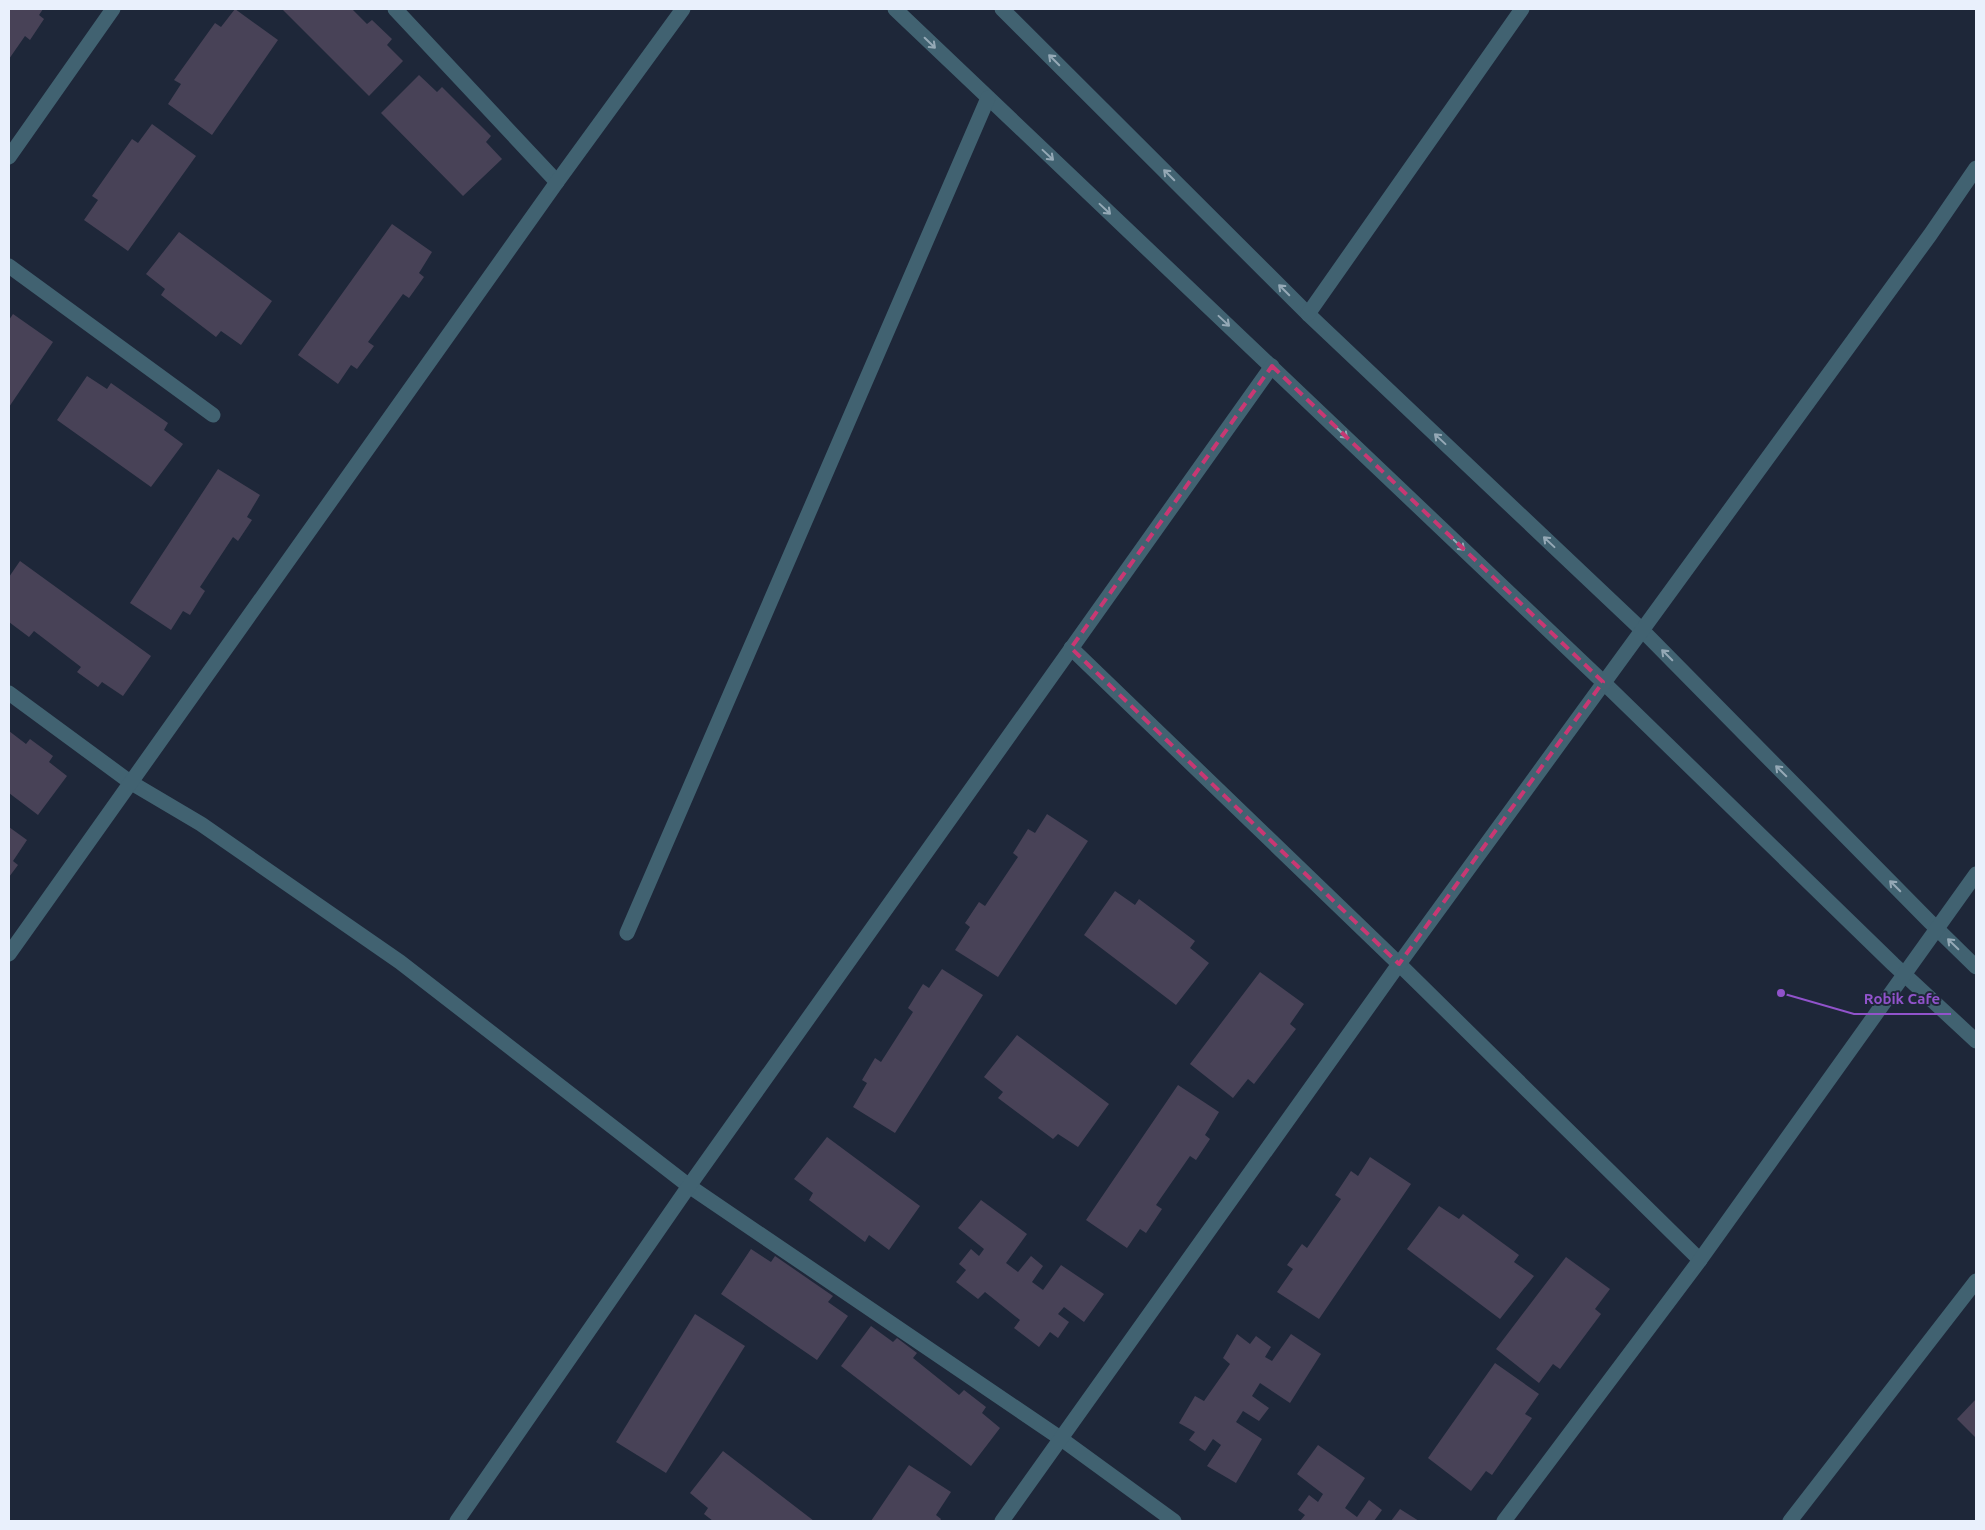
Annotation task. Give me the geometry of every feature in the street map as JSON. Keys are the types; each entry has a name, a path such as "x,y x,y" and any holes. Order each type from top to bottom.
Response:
{"street":[{"path":"9,157 113,9"},
{"path":"395,9 557,182"},
{"path":"9,954 557,182 683,9"},
{"path":"896,9 1603,682 1904,975 1976,1041"},
{"path":"1002,9 1308,314 1642,630 1976,967"},
{"path":"1308,314 1522,9"},
{"path":"627,933 988,98"},
{"path":"1002,1521 1399,964 1924,243 1976,168"},
{"path":"9,266 214,415"},
{"path":"457,1521 689,1186 1272,366"},
{"path":"1071,648 1399,964 1700,1260"},
{"path":"9,693 130,782 201,824 400,962 689,1186 1060,1438 1174,1521"},
{"path":"1504,1521 1700,1260 1976,874"},
{"path":"1797,1519 1976,1281"}],"highlighted area":[{"path":"1272,366 1603,682 1399,964 1071,648"}],"building":[{"path":"9,9 43,9 39,15 44,19 30,40 25,36 9,59"},
{"path":"235,9 278,40 212,135 168,104 181,84 174,80 215,23 221,27"},
{"path":"282,9 352,9 367,24 372,20 392,39 387,45 403,61 369,96"},
{"path":"419,75 437,92 442,87 491,136 486,142 502,159 463,196 381,113"},
{"path":"152,124 196,156 128,251 84,220 98,200 92,196 132,139 138,143"},
{"path":"392,224 432,252 419,273 424,277 409,298 403,294 368,342 374,346 357,369 351,365 338,384 298,355"},
{"path":"179,232 272,301 241,345 221,331 216,337 161,295 165,289 146,274"},
{"path":"13,314 53,342 9,407 9,320"},
{"path":"87,376 107,389 111,383 168,423 164,430 183,444 151,487 57,420"},
{"path":"218,469 260,495 247,517 252,520 238,541 233,537 200,587 205,591 190,615 183,611 171,630 130,603"},
{"path":"20,561 151,656 123,696 102,682 98,687 77,672 81,667 34,631 29,637 9,622 9,577"},
{"path":"9,731 26,744 30,739 53,756 49,762 67,776 38,815 9,793"},
{"path":"1047,814 1088,841 998,977 955,950 970,927 965,923 979,902 985,906 1018,857 1013,853 1028,829 1035,833"},
{"path":"9,827 27,840 13,861 18,865 9,877"},
{"path":"1115,891 1135,905 1139,899 1195,941 1190,948 1209,963 1176,1005 1084,935"},
{"path":"942,969 983,995 895,1133 853,1107 867,1083 862,1080 875,1058 881,1062 913,1012 908,1008 923,984 929,988"},
{"path":"1260,972 1304,1004 1290,1024 1296,1029 1254,1084 1248,1079 1233,1098 1190,1064"},
{"path":"1017,1035 1109,1104 1078,1147 1058,1134 1053,1139 998,1098 1003,1092 984,1077"},
{"path":"1178,1085 1219,1112 1205,1135 1210,1139 1196,1160 1190,1156 1156,1205 1162,1209 1146,1233 1140,1229 1127,1248 1086,1220"},
{"path":"827,1137 920,1206 889,1250 869,1235 865,1242 809,1200 813,1193 794,1179"},
{"path":"1370,1157 1411,1184 1319,1319 1277,1292 1293,1269 1287,1265 1302,1244 1307,1248 1341,1199 1335,1195 1351,1171 1358,1176"},
{"path":"981,1200 1027,1234 1006,1263 1018,1272 1031,1256 1043,1266 1032,1282 1043,1290 1061,1265 1104,1294 1084,1322 1064,1307 1058,1314 1069,1322 1058,1338 1050,1332 1039,1347 1014,1328 1020,1320 985,1292 978,1299 956,1282 966,1270 959,1264 971,1249 979,1256 984,1249 958,1228"},
{"path":"1439,1206 1459,1219 1463,1214 1519,1255 1514,1262 1534,1276 1500,1319 1407,1249"},
{"path":"751,1249 771,1262 775,1256 833,1296 828,1302 848,1316 817,1360 721,1294"},
{"path":"1566,1257 1610,1289 1595,1309 1601,1314 1560,1369 1553,1364 1539,1383 1496,1349"},
{"path":"695,1314 745,1346 666,1473 616,1442"},
{"path":"871,1326 893,1342 897,1338 917,1353 913,1358 959,1395 964,1390 986,1407 982,1413 1000,1428 971,1466 841,1366"},
{"path":"1237,1334 1250,1344 1256,1336 1271,1347 1265,1357 1272,1361 1291,1334 1321,1354 1290,1403 1260,1383 1252,1396 1269,1408 1259,1421 1243,1411 1236,1422 1262,1439 1236,1483 1207,1466 1221,1445 1213,1439 1205,1451 1189,1440 1195,1432 1179,1423 1195,1396 1204,1401 1230,1364 1223,1358"},
{"path":"1495,1363 1539,1394 1525,1414 1532,1418 1492,1475 1486,1471 1471,1491 1428,1458"},
{"path":"1976,1399 1976,1438 1957,1419"},
{"path":"1318,1445 1365,1478 1345,1508 1357,1517 1369,1500 1382,1510 1374,1521 1300,1521 1305,1515 1298,1510 1309,1495 1318,1502 1323,1494 1297,1474"},
{"path":"723,1451 814,1521 713,1521 704,1514 708,1508 690,1493"},
{"path":"909,1465 951,1492 936,1515 941,1519 940,1521 871,1521"},
{"path":"1400,1509 1419,1521 1391,1521"}],"place":[{"name":"Robik Cafe","path":"1781,993"}]}
